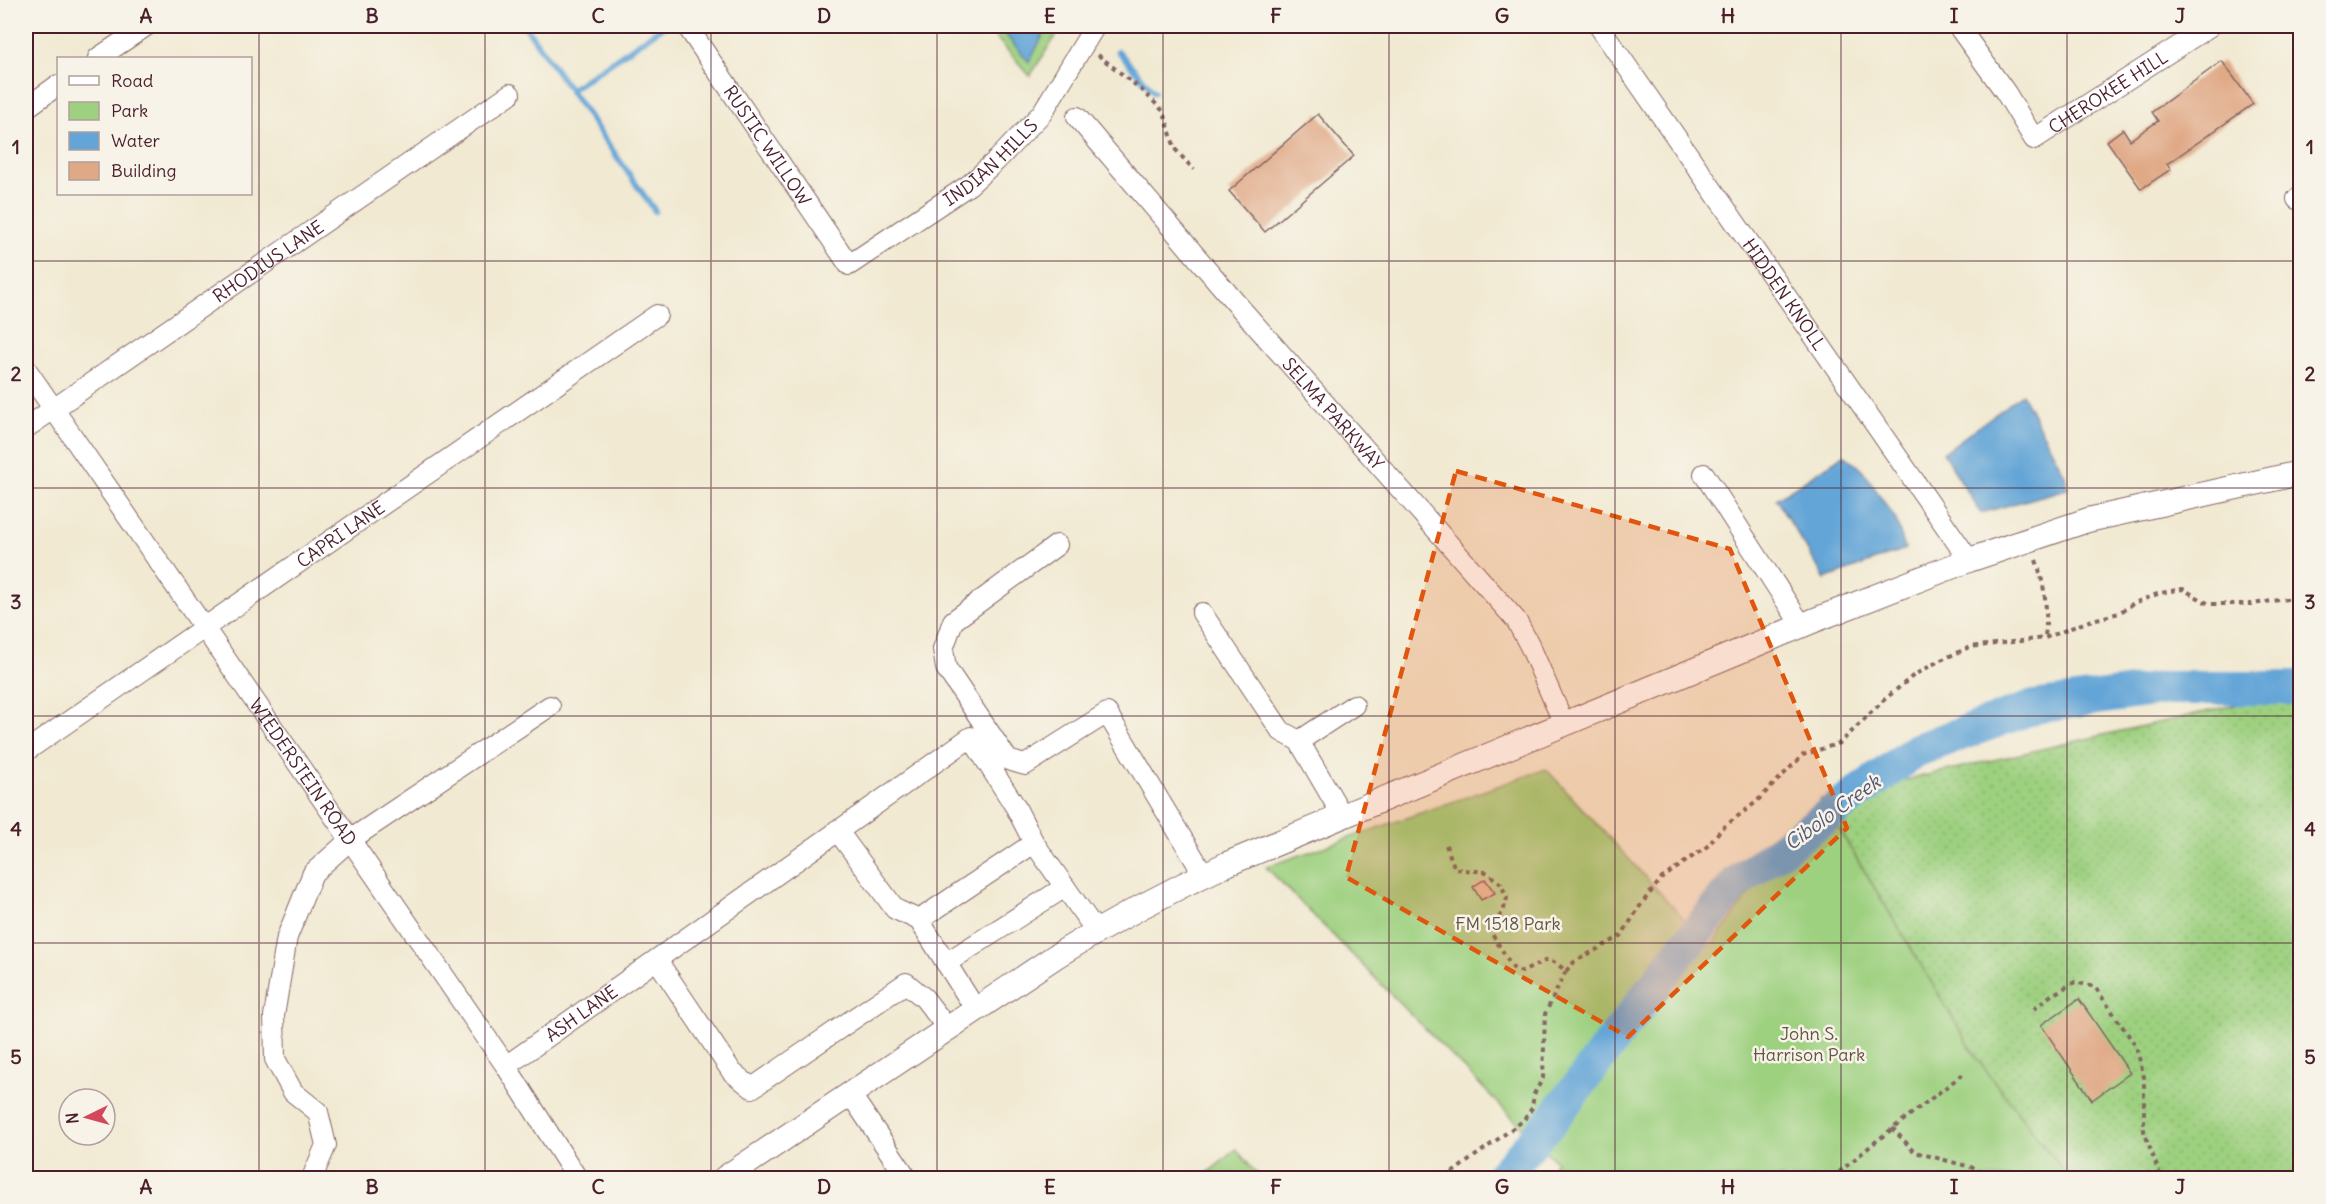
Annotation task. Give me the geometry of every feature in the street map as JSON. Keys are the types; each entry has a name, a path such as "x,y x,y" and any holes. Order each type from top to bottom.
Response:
{"main road":[{"path":"725,1179 1096,931 1173,889 1204,875 1342,815 1969,560 2088,520 2301,473"}],"street":[{"path":"100,57 146,26"},
{"name":"RUSTIC WILLOW","path":"688,26 849,265"},
{"name":"INDIAN HILLS","path":"849,265 969,185 997,159 1042,113 1095,26"},
{"name":"HIDDEN KNOLL","path":"1599,26 1969,560"},
{"name":"CHEROKEE HILL","path":"1958,26 2007,93 2034,139 2210,26"},
{"path":"26,108 57,86"},
{"name":"RHODIUS LANE","path":"26,428 510,94"},
{"name":"SELMA PARKWAY","path":"1077,117 1235,302 1516,620 1530,646 1564,724"},
{"name":"CAPRI LANE","path":"26,751 657,315"},
{"name":"WIEDERSTEIN ROAD","path":"26,369 506,1066 577,1179"},
{"path":"1704,474 1802,626"},
{"path":"1057,545 953,621 943,649 946,668 1008,760 1025,765 1107,713 1204,875"},
{"path":"1202,613 1281,731 1299,741 1342,815"},
{"path":"1299,741 1354,705"},
{"path":"312,1179 326,1145 321,1123 318,1112 293,1092 275,1059 274,1016 287,937 313,873 350,840 550,706"},
{"name":"ASH LANE","path":"506,1066 971,737 1015,806 1034,843"},
{"path":"837,830 895,909 919,920 976,1010"},
{"path":"919,920 1034,843 1096,931"},
{"path":"946,963 1065,887"},
{"path":"657,960 732,1072 752,1088 906,983 924,998 948,1029"},
{"path":"851,1095 907,1179"}],"path":[{"path":"1083,44 1143,91 1164,112 1175,149 1194,170"},
{"path":"2030,540 2045,584 2047,605 2044,638"},
{"path":"1445,1179 1524,1120 1533,1108 1534,1094 1543,1078 1545,1014 1566,971 1574,962 1621,936 1642,903 1662,879 1709,845 1721,829 1755,803 1803,754 1840,743 1884,700 1914,675 1971,647 2044,638 2089,621 2119,613 2134,603 2160,593 2183,589 2209,604 2252,604 2301,597"},
{"path":"1446,845 1455,869 1486,872 1501,884 1507,898 1503,912 1489,929 1513,968 1522,972 1547,960 1556,963 1566,971"},
{"path":"2034,1009 2050,996 2075,982 2095,987 2136,1046 2144,1077 2144,1131 2161,1179"},
{"path":"1832,1179 1892,1128 1963,1074"},
{"path":"1892,1128 1915,1152 1974,1168 1990,1179"}],"highlighted area":[{"path":"1456,471 1730,549 1847,828 1628,1037 1346,877"}],"green space":[{"path":"986,26 1062,26 1030,76"},
{"path":"2300,683 2300,1178 2068,1178 1978,1060 1821,799 2236,705"},
{"path":"1546,769 1710,947 1821,799 1978,1060 2068,1178 1544,1178 1556,1162 1266,867"},
{"path":"1236,1149 1260,1178 1202,1178"}],"water":[{"path":"998,26 1048,26 1029,62"},
{"path":"2022,394 2065,475 2067,489 1981,513 1943,453"},
{"path":"1844,455 1862,469 1896,520 1905,549 1825,579 1776,499"}],"building":[{"path":"2222,61 2253,104 2167,164 2171,169 2141,189 2107,141 2123,129 2130,140 2158,121 2152,112"},
{"path":"1318,114 1354,156 1265,232 1229,191"},
{"path":"1485,879 1495,893 1481,900 1473,887"},
{"path":"2079,999 2130,1073 2092,1100 2041,1025"}],"waterway":[{"path":"525,26 655,211"},
{"path":"570,90 664,26"},
{"path":"1118,51 1154,92"},
{"name":"Cibolo Creek","path":"1500,1178 1552,1120 1674,960 1737,882 1917,750 2034,707 2167,688 2300,688"}],"park label":[{"name":"FM 1518 Park","path":"1508,923"},
{"name":"John S. Harrison Park","path":"1809,1043"}]}
